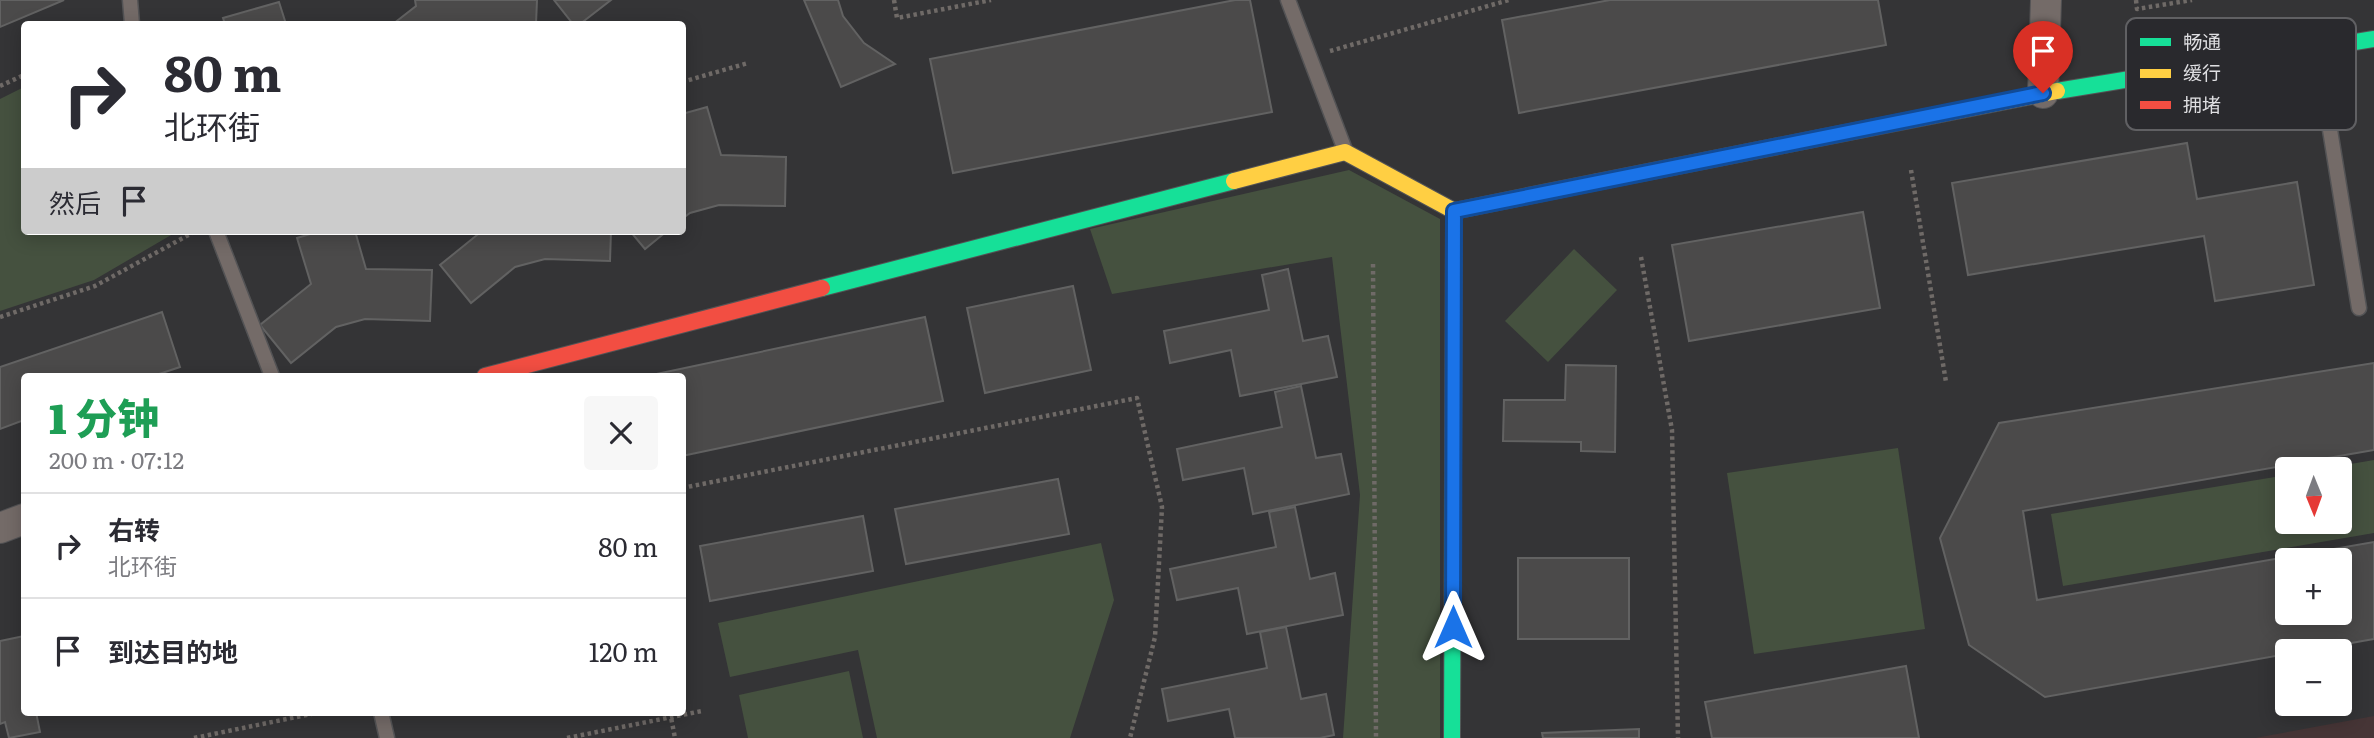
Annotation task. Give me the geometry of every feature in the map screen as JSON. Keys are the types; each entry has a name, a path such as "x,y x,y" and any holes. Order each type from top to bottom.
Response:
{"street":[{"path":"2043,93 2046,0"},
{"path":"2356,42 2374,39"},
{"path":"497,373 1346,152 1454,211 2043,93 2126,79"},
{"path":"1452,738 1454,211"},
{"path":"0,528 21,520"}],"lane":[{"path":"130,0 132,21"},
{"path":"1288,0 1346,152"},
{"path":"2330,130 2359,308"},
{"path":"218,235 271,373"},
{"path":"382,716 387,738"}],"path":[{"path":"894,0 897,19 991,0"},
{"path":"1309,57 1509,0"},
{"path":"2136,0 2137,9 2192,0"},
{"path":"686,81 748,63"},
{"path":"0,86 21,76"},
{"path":"1911,170 1946,382"},
{"path":"0,317 95,286 189,235"},
{"path":"1641,257 1672,430 1678,738"},
{"path":"1373,264 1376,738"},
{"path":"686,487 1138,398 1162,507 1155,637 1130,738"},
{"path":"686,713 702,711"},
{"path":"194,738 301,716"},
{"path":"567,738 666,716"},
{"path":"670,716 675,738"}],"shaded area":[{"path":"2374,716 2374,738 2255,738"}],"green space":[{"path":"21,88 21,235 171,235 94,280 0,311 0,99"},
{"path":"1349,170 1440,219 1440,738 1343,738 1360,495 1332,257 1112,294 1090,229"},
{"path":"1574,249 1617,290 1548,362 1505,321"},
{"path":"1898,448 1925,629 1754,654 1727,473"},
{"path":"2374,460 2374,533 2063,586 2051,514 2275,477 2275,534 2352,534 2352,464"},
{"path":"1101,543 1114,600 1070,738 877,738 858,650 730,677 718,623"},
{"path":"849,671 863,738 748,738 739,695"}],"building":[{"path":"0,0 64,0 0,27"},
{"path":"415,0 537,0 536,21 397,21 416,6"},
{"path":"554,0 611,0 584,21 571,21"},
{"path":"804,0 838,0 843,16 864,43 895,64 841,87"},
{"path":"1235,0 1250,0 1272,112 953,173 930,59"},
{"path":"1610,0 1878,0 1886,45 1519,113 1502,20"},
{"path":"279,2 285,21 224,21 223,18"},
{"path":"707,107 721,155 786,157 785,206 719,205 686,216 686,113"},
{"path":"2187,143 2197,199 2297,182 2314,285 2215,301 2204,236 1968,275 1952,183"},
{"path":"1863,212 1880,308 1689,341 1672,245"},
{"path":"307,235 356,235 366,269 432,270 430,321 365,319 336,327 291,363 260,325 311,284 297,238"},
{"path":"477,235 611,235 610,261 545,259 515,267 471,303 440,265"},
{"path":"633,235 662,235 645,249"},
{"path":"1288,269 1303,341 1328,336 1337,377 1240,396 1231,350 1170,363 1164,331 1269,310 1262,275"},
{"path":"1073,286 1091,370 985,393 967,308"},
{"path":"162,312 180,367 162,373 21,373 21,421 0,429 0,367"},
{"path":"925,317 943,401 686,455 686,373 661,373"},
{"path":"2374,363 2374,450 2334,457 2275,457 2275,467 2023,511 2037,600 2275,559 2275,625 2352,625 2352,548 2339,548 2374,542 2374,639 2352,643 2352,639 2275,639 2275,656 2045,697 1969,645 1940,538 1999,423"},
{"path":"1566,365 1616,366 1615,452 1581,451 1581,442 1503,441 1504,400 1565,400"},
{"path":"1301,386 1316,458 1341,454 1349,494 1253,514 1244,468 1183,480 1177,449 1282,427 1275,392"},
{"path":"1058,479 1069,534 906,564 895,509"},
{"path":"1295,507 1310,579 1335,573 1343,615 1247,634 1238,588 1177,600 1170,569 1276,547 1269,512"},
{"path":"863,516 873,571 710,601 700,546"},
{"path":"1518,558 1629,558 1629,639 1518,639"},
{"path":"1286,627 1301,699 1326,694 1334,735 1320,738 1235,738 1229,709 1168,721 1162,689 1267,668 1260,632"},
{"path":"21,637 21,716 37,716 40,732 9,738 5,722 0,724 0,641"},
{"path":"1906,666 1919,738 1712,738 1705,702"},
{"path":"1639,729 1639,738 1543,738 1542,733"}],"traffic: fast":[{"path":"2356,42 2374,39"},
{"path":"2057,91 2126,80"},
{"path":"822,288 1234,181"},
{"path":"1452,738 1454,211 1597,182"}],"traffic: slow":[{"path":"1597,182 2057,91"},
{"path":"1234,181 1345,152 1454,211"}],"traffic: jam":[{"path":"496,373 822,288"}],"route":[{"path":"1453,627 1454,211 2043,93"}]}
